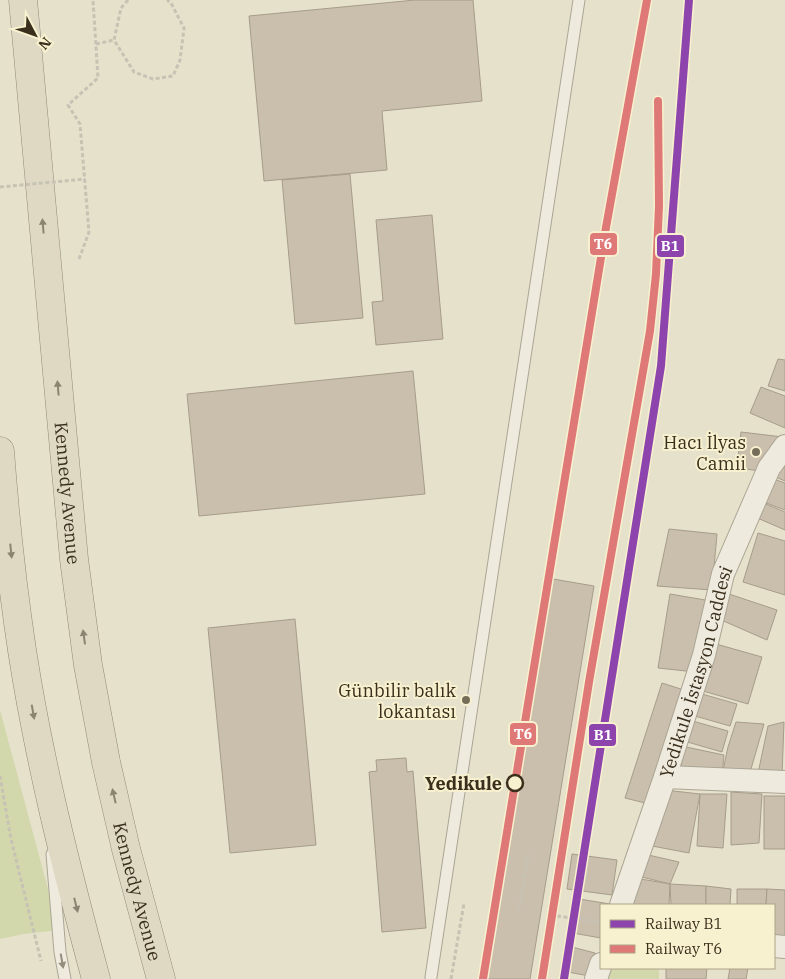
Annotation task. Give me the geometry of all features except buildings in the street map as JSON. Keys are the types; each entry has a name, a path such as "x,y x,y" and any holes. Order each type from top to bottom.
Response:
{"highway":[{"name":"Kennedy Avenue","path":"23,0 74,559 88,665 106,762 126,849 161,979"},
{"path":"0,451 22,650 45,772 96,979"}],"street":[{"name":"Yedikule İstasyon Caddesi","path":"621,904 665,778 704,655 723,574 769,468 785,446"},
{"path":"665,778 785,782"},
{"path":"596,979 600,967"}],"lane":[{"path":"432,977 578,0"},
{"path":"45,772 60,952 65,979"}],"path":[{"path":"79,259 89,232 80,124 68,105 98,78 93,0"},
{"path":"128,0 121,8 114,40 134,72 153,79 173,76 180,60 184,28 171,3 167,0"},
{"path":"96,44 114,40"},
{"path":"0,186 85,179"},
{"path":"0,776 11,838 43,970"},
{"path":"519,910 529,851"},
{"path":"451,979 464,903"},
{"path":"557,916 600,922"}],"green space":[{"path":"0,710 59,930 0,939"},
{"path":"608,969 659,969 659,979 605,979"}],"rail line":[{"name":"T6","path":"483,979 605,233 647,0"},
{"name":"B1","path":"564,979 661,366 689,0"},
{"name":"T6","path":"542,979 589,682 650,331 656,274 659,206 658,101"}],"place":[{"name":"Hacı İlyas Camii","path":"756,452"},
{"name":"Günbilir balık lokantası","path":"466,700"},
{"name":"Yedikule","path":"515,783"}]}
